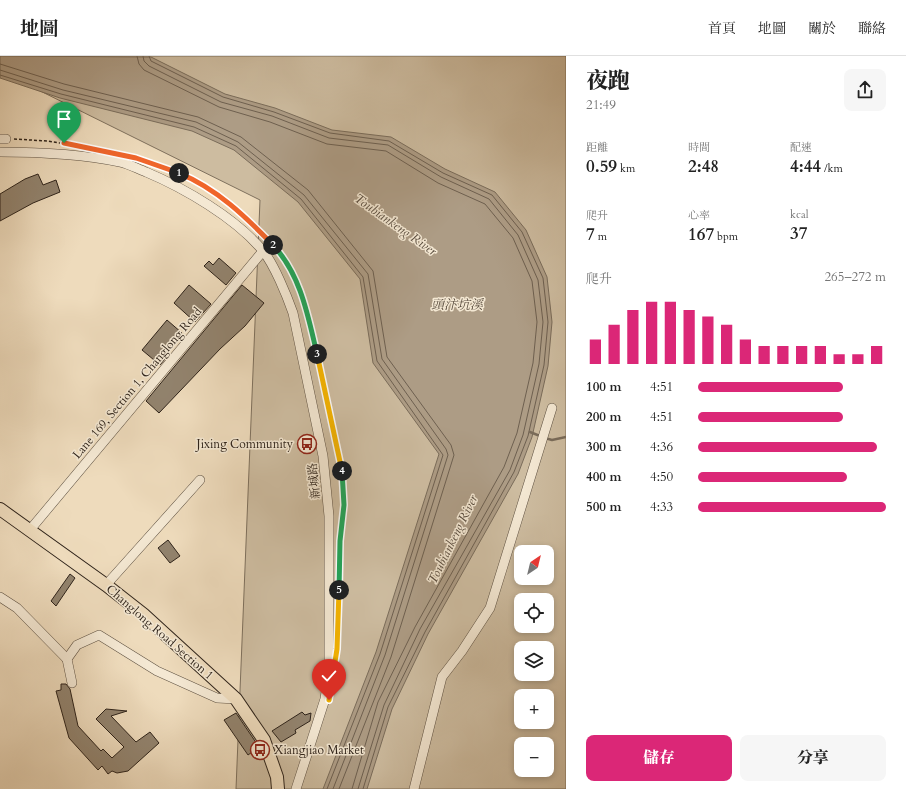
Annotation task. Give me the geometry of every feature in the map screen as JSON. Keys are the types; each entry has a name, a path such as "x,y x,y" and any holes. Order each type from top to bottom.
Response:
{"main road":[{"name":"Changlong Road Section 1","path":"0,509 106,585 143,614 236,700 264,740 277,777 278,789"}],"street":[{"name":"新城路","path":"0,152 49,154 122,162 171,183 194,195 235,224 263,251 287,295 293,313 323,456 329,516 329,671 325,700 296,789"},
{"name":"Lane 169, Section 1, Changlong Road","path":"29,531 263,251"},
{"path":"414,789 442,677 462,651 490,608 552,408"},
{"path":"106,585 200,480"},
{"path":"0,597 17,608 67,659 72,683"},
{"path":"67,659 77,645 99,635 157,671 217,698 236,700"}],"path":[{"path":"3,139 46,141 92,148"},
{"path":"130,156 193,179 238,210 275,248 297,282 313,336 340,460 344,505 340,541 338,625"}],"shaded area":[{"path":"0,56 566,56 566,789 236,789 260,200 0,71"}],"water":[{"name":"頭汴坑溪","path":"0,56 151,57 225,94 275,108 332,130 391,137 445,169 495,192 526,230 547,277 552,322 548,366 532,437 518,474 428,634 392,709 367,789 323,789 376,652 439,454 373,363 360,279 298,202 234,150 192,131 60,98 0,78"}],"building":[{"path":"38,174 43,185 56,180 60,192 33,203 0,221 0,194 25,179"},
{"path":"219,258 236,273 226,285 204,266 209,261 213,265"},
{"path":"189,285 211,304 195,322 174,303"},
{"path":"242,285 264,303 245,326 220,349 159,413 146,401"},
{"path":"167,320 182,333 168,351 170,353 160,365 142,350"},
{"path":"168,540 180,556 170,563 158,548"},
{"path":"70,574 75,578 56,606 51,601"},
{"path":"61,684 66,684 70,689 78,726 101,751 103,749 112,758 124,747 96,719 106,709 127,711 111,716 136,742 150,732 159,743 128,771 117,773 112,771 108,774 102,766 98,770 69,738 56,691 61,690"},
{"path":"302,712 305,715 311,713 310,721 295,730 296,733 281,742 272,731"},
{"path":"236,713 259,747 248,755 224,720"}],"waterway":[{"path":"530,432 540,436"},
{"path":"545,438 552,440 566,437"}],"place":[{"name":"Jixing Community","path":"307,444"},
{"name":"Xiangjiao Market","path":"260,750"}],"route":[{"path":"64,143 109,151 136,158 174,171 208,187 238,210 275,248 283,258 297,282 323,377 340,460 344,496 340,541 337,649 329,700"}],"water label":[{"name":"Toubiankeng River","path":"396,224"},
{"name":"Toubiankeng River","path":"452,539"}]}
